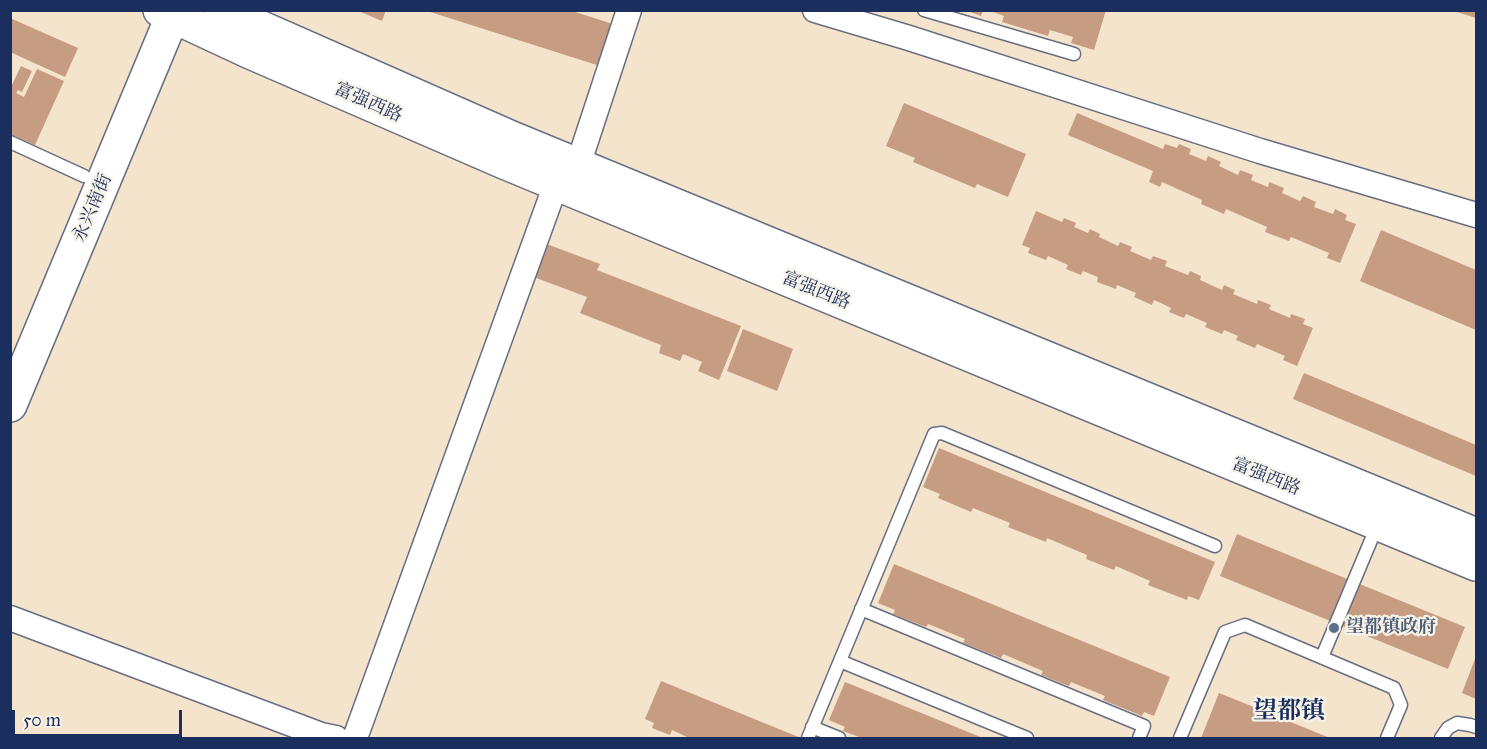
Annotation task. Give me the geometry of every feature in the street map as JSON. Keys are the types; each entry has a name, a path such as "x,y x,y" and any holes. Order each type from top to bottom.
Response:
{"main road":[{"name":"富强西路","path":"221,10 514,139 567,175 1476,564"},
{"name":"富强西路","path":"165,12 248,51 1476,535"},
{"name":"永兴南街","path":"10,352 84,176 165,12"},
{"name":"永兴南街","path":"10,405 165,12"}],"street":[{"path":"355,738 629,10"},
{"path":"815,10 1260,151 1476,215"},
{"path":"10,618 321,735 336,738"}],"lane":[{"path":"924,10 1074,54"},
{"path":"10,142 84,176"},
{"path":"839,738 810,733 934,434 942,433 1215,546"},
{"path":"1322,657 1378,523"},
{"path":"861,609 1144,726 1139,738"},
{"path":"1180,738 1225,632 1245,625 1394,688 1401,705 1388,738"},
{"path":"840,661 1027,738"},
{"path":"1442,738 1448,728 1457,723 1476,728"}],"building":[{"path":"356,10 386,10 382,21"},
{"path":"424,10 569,10 616,25 603,67"},
{"path":"965,10 983,10 981,16"},
{"path":"988,10 1106,10 1094,50 1071,43 1073,37 1050,30 1048,36 1002,22 1004,16"},
{"path":"1476,10 1476,18 1454,11"},
{"path":"10,18 78,48 65,77 10,52"},
{"path":"21,66 32,71 22,92 18,90 16,93 24,97 37,69 64,81 35,145 10,134 10,84 12,85"},
{"path":"904,103 1026,154 1008,197 977,184 975,188 913,162 915,158 886,146"},
{"path":"1077,113 1163,149 1165,144 1177,148 1179,144 1191,149 1189,154 1206,161 1208,156 1221,162 1219,166 1238,175 1240,170 1253,175 1251,180 1268,187 1269,182 1284,188 1282,193 1300,201 1303,196 1316,202 1314,207 1333,214 1335,209 1347,215 1345,220 1356,224 1340,263 1327,258 1329,253 1291,237 1289,241 1265,232 1267,227 1226,209 1224,214 1201,204 1202,200 1162,182 1160,187 1149,182 1153,171 1068,135"},
{"path":"1036,211 1062,222 1064,218 1076,223 1074,227 1088,233 1090,229 1100,234 1099,237 1118,246 1120,242 1132,247 1130,251 1151,260 1153,256 1167,261 1165,266 1188,275 1190,271 1201,276 1200,280 1222,290 1224,285 1235,290 1233,294 1257,304 1258,300 1271,305 1269,309 1290,318 1291,314 1305,319 1303,324 1313,328 1297,366 1283,360 1285,356 1257,344 1255,348 1236,340 1238,336 1224,330 1222,334 1205,327 1207,323 1186,314 1184,318 1169,312 1171,308 1154,300 1152,305 1134,297 1136,293 1117,285 1116,289 1097,282 1098,277 1083,271 1081,275 1066,269 1068,265 1048,256 1046,260 1028,253 1030,248 1022,245"},
{"path":"1381,230 1476,270 1476,330 1360,281"},
{"path":"544,243 600,264 597,270 741,326 719,380 698,371 702,362 683,354 680,361 659,353 661,345 580,313 587,297 531,276"},
{"path":"743,329 793,349 777,391 727,371"},
{"path":"1304,373 1476,445 1476,476 1293,399"},
{"path":"939,448 1215,562 1199,600 1188,596 1187,600 1148,585 1150,581 1116,566 1114,570 1086,559 1087,555 1047,538 1046,542 1008,527 1010,523 973,508 971,512 938,498 940,494 923,487"},
{"path":"1237,534 1465,627 1448,669 1220,576"},
{"path":"894,564 1170,677 1154,716 1144,712 1142,716 1103,700 1105,696 1071,682 1069,686 1041,675 1043,671 1003,654 1001,658 963,643 965,639 928,624 926,627 893,614 895,610 878,603"},
{"path":"1476,656 1476,699 1462,693"},
{"path":"661,681 801,738 687,738 672,730 670,735 652,728 654,723 645,719"},
{"path":"845,682 983,738 862,738 843,731 845,727 829,720"},
{"path":"1219,693 1330,738 1201,738"}],"place":[{"name":"望都镇政府","path":"1334,628"}],"district":[{"name":"望都镇","path":"1289,712"}]}
